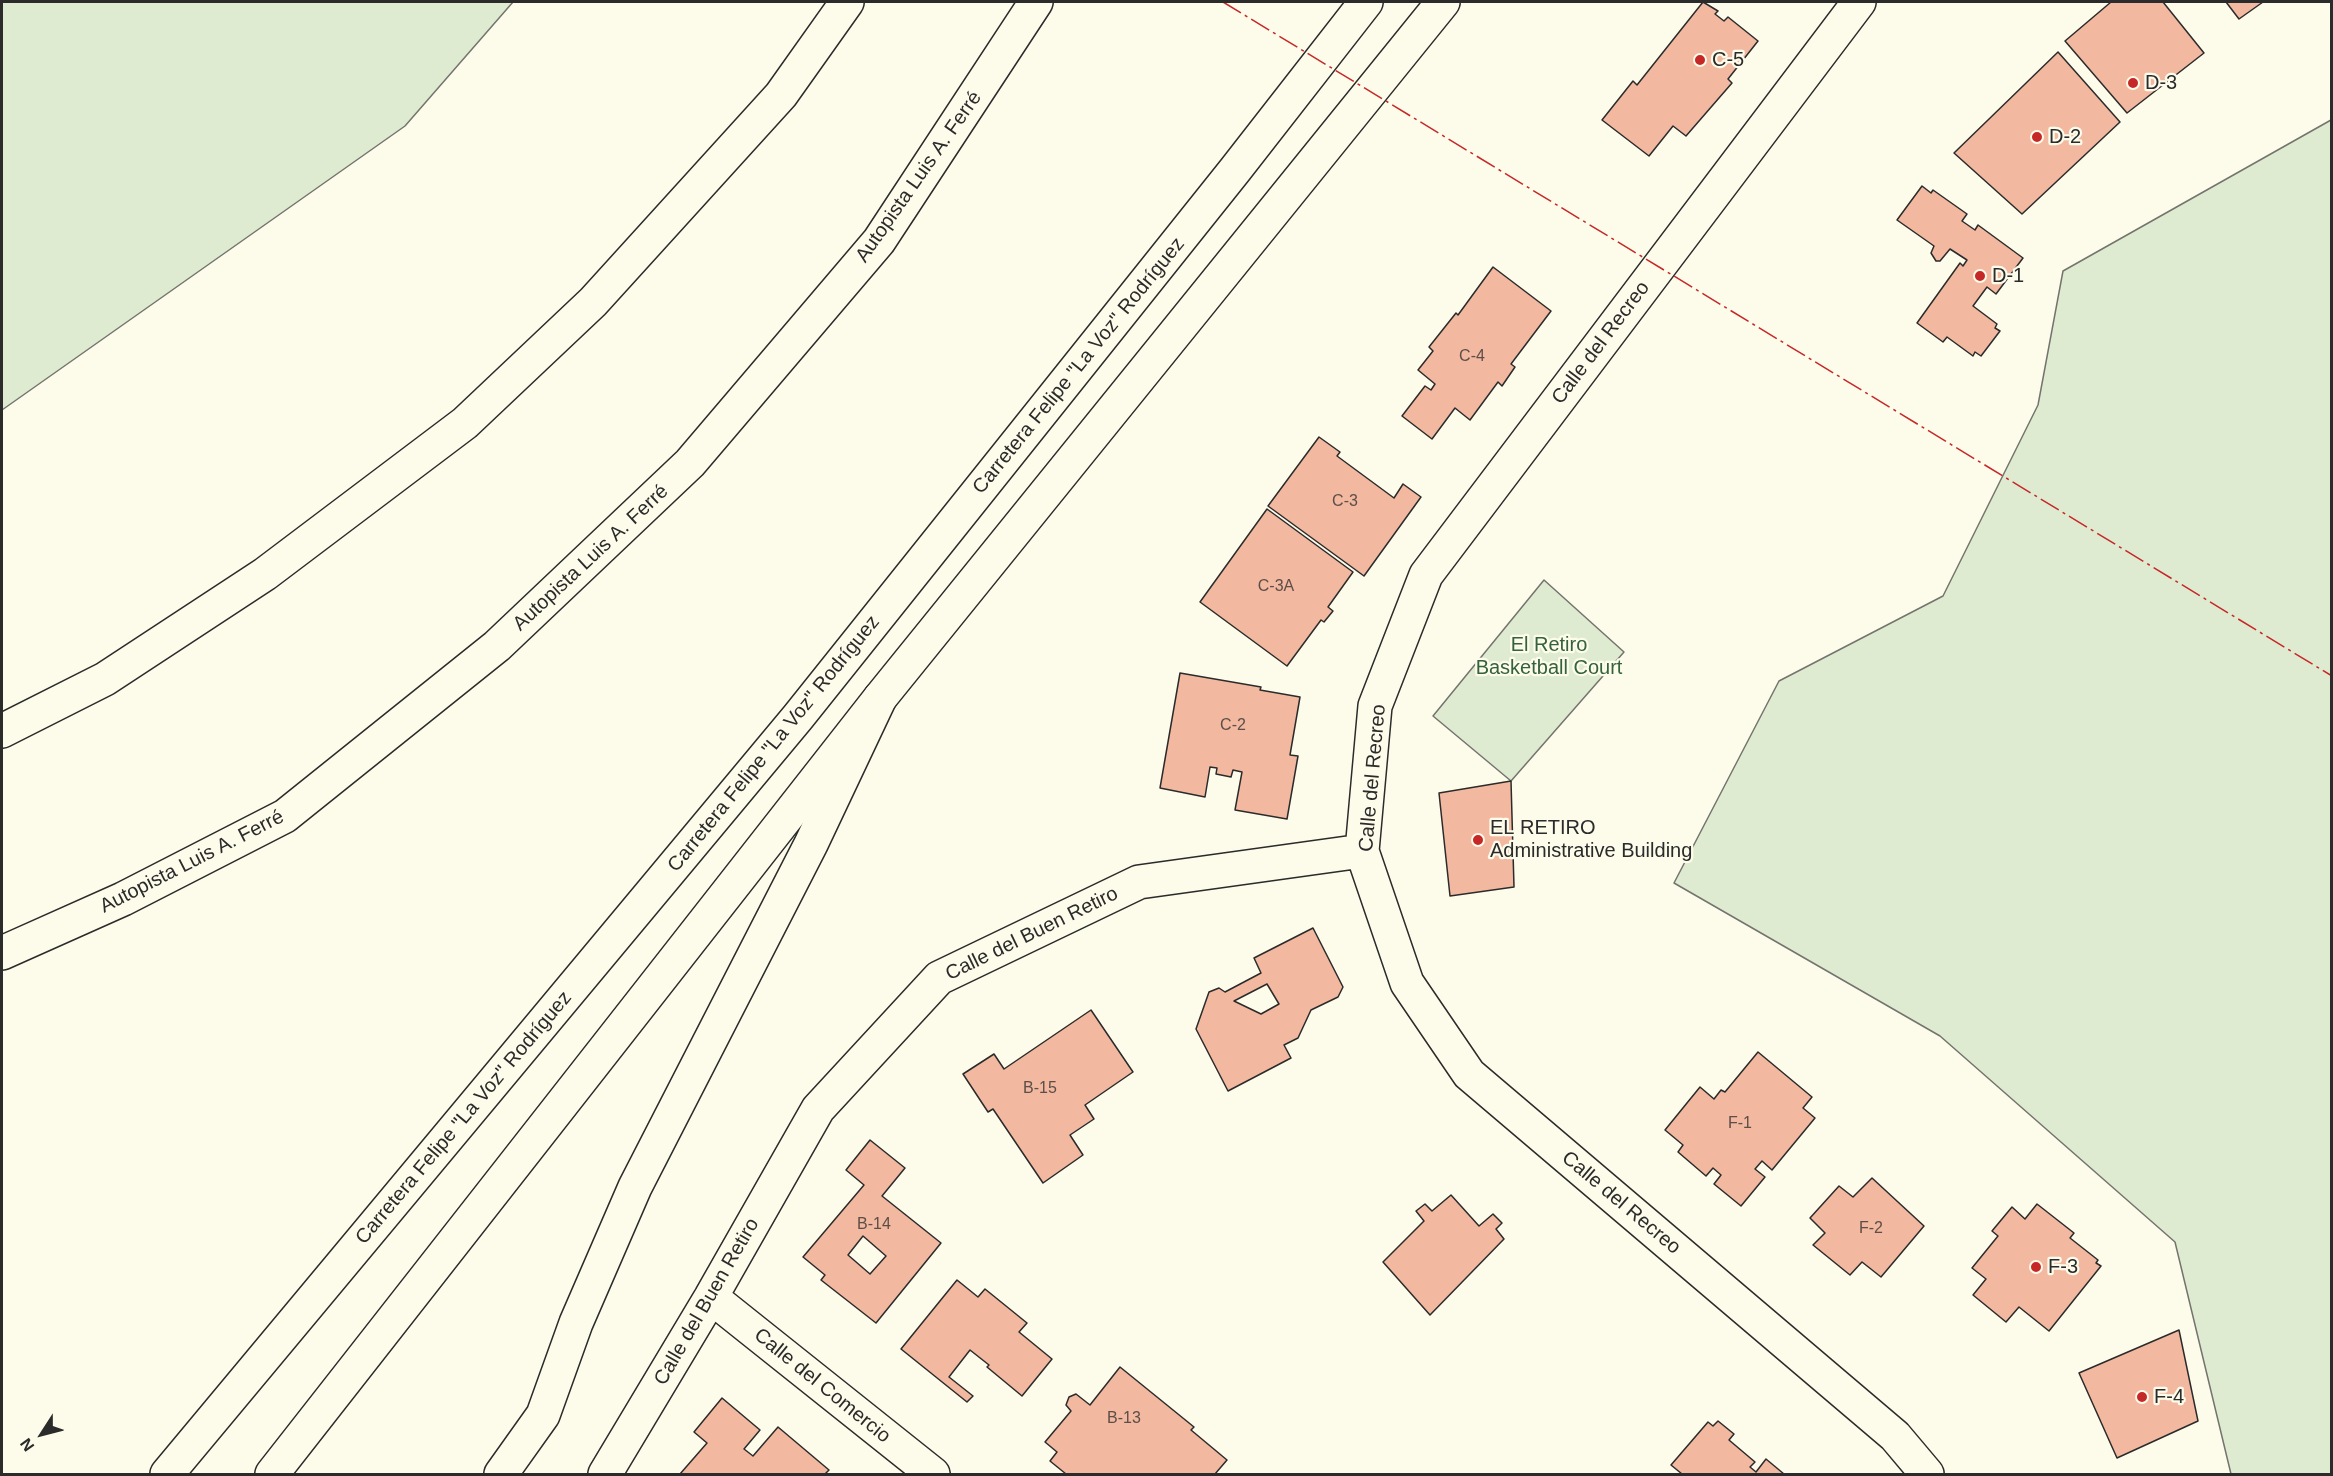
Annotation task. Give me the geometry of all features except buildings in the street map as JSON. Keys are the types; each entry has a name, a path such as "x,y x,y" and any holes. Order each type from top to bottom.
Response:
{"main road":[{"path":"2,731 105,679 265,574 465,423 593,302 758,121 781,95 847,2"},
{"name":"Autopista Luis A. Ferré","path":"2,953 123,899 285,816 497,646 690,464 879,241 1036,2"},
{"name":"Carretera Felipe \"La Voz\" Rodríguez","path":"167,1474 798,717 1366,2"},
{"path":"272,1474 880,698 1443,2"},
{"name":"Calle del Recreo","path":"1859,2 1426,575 1375,706 1362,851 1407,983 1469,1074 1895,1436 1927,1474"},
{"path":"501,1474 543,1415 576,1323 635,1187 811,844 880,698"},
{"name":"Calle del Buen Retiro","path":"605,1474 711,1297 818,1109 939,978 1139,882 1362,851"},
{"name":"Calle del Comercio","path":"711,1297 933,1474"}],"green space":[{"path":"2,2 513,2 405,126 2,410"},
{"path":"2331,120 2331,1474 2231,1474 2175,1242 1940,1036 1674,883 1779,681 1943,596 2038,405 2063,271"},
{"name":"El Retiro Basketball Court","path":"1544,580 1624,652 1511,781 1433,716"}],"power":[{"path":"1223,2 2332,676"}],"place":[{"name":"C-5","path":"1700,60"},
{"name":"D-3","path":"2133,83"},
{"name":"D-2","path":"2037,137"},
{"name":"D-1","path":"1980,276"},
{"name":"EL RETIRO Administrative Building","path":"1478,840"},
{"name":"F-3","path":"2036,1267"},
{"name":"F-4","path":"2142,1397"}]}
